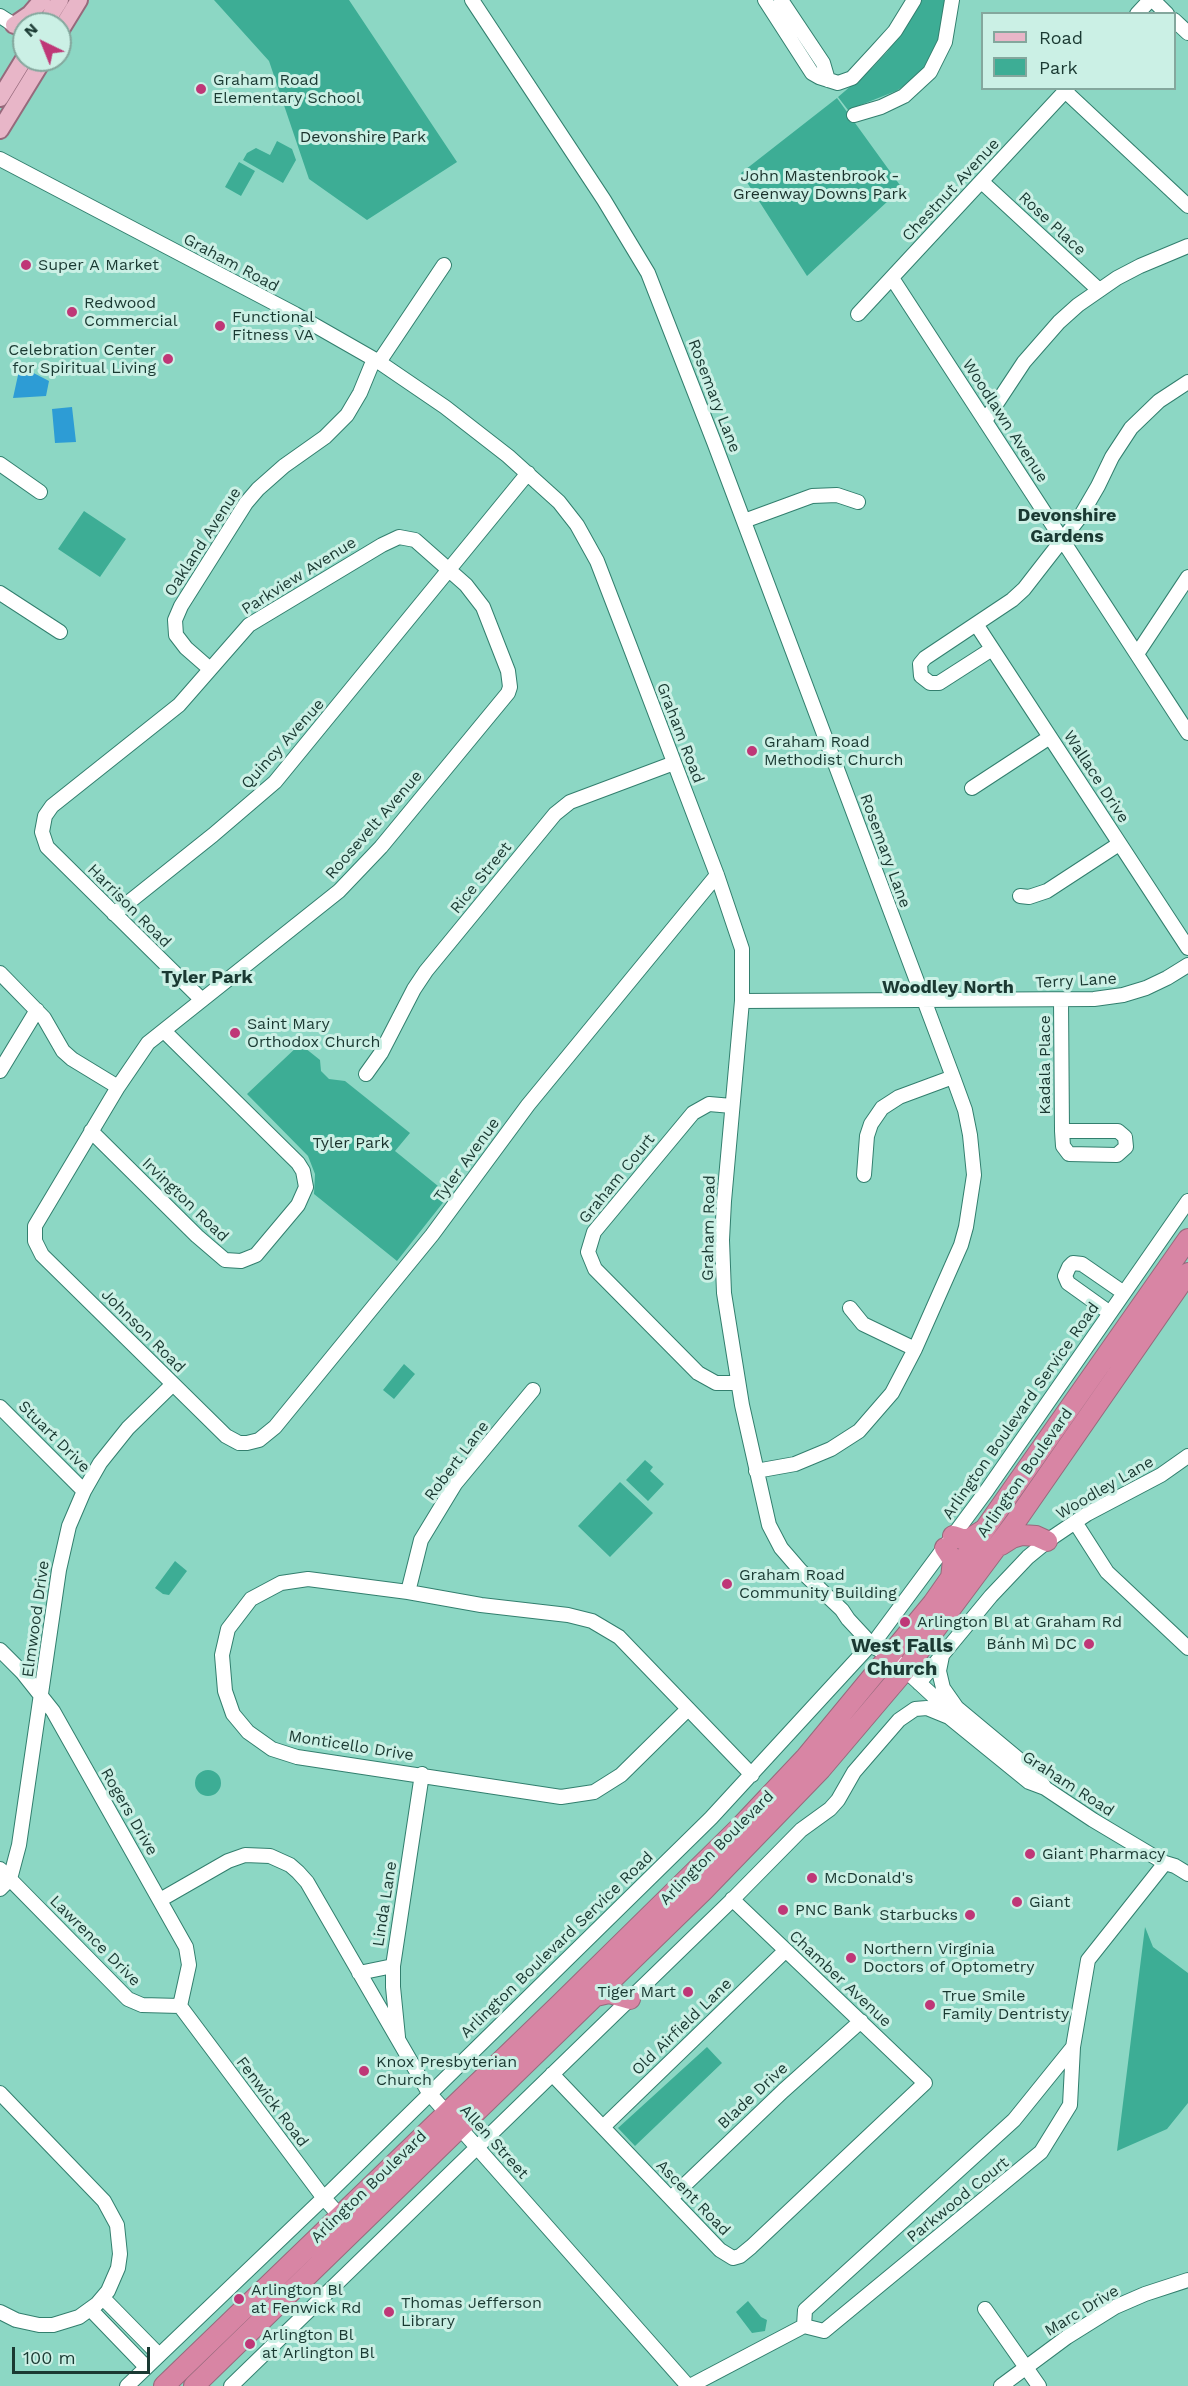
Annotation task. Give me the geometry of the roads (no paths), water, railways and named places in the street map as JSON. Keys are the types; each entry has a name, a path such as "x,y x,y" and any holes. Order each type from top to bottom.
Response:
{"highway":[{"name":"Arlington Boulevard","path":"164,2386 739,1828 806,1757 951,1578 1188,1239"},
{"name":"Arlington Boulevard","path":"194,2386 758,1836 912,1676 992,1553 1188,1273"},
{"path":"951,1578 953,1560 949,1542 969,1539 989,1525"},
{"path":"992,1553 1017,1536 1031,1535 1047,1541"},
{"path":"625,1967 624,1985 630,1999"},
{"path":"596,1996 609,1992 630,1999"}],"main road":[{"path":"7,20 30,14 42,0"},
{"path":"0,98 16,72"},
{"path":"0,130 35,72"}],"street":[{"name":"Rosemary Lane","path":"472,0 635,248 671,328 953,1077 972,1143 974,1175 971,1203 961,1245 915,1349 892,1393 878,1412 846,1441 810,1459 756,1471"},
{"path":"765,0 812,73 838,83 852,78 895,31 914,0"},
{"path":"781,0 823,63 828,80"},
{"path":"854,115 881,107 903,96 930,72 945,42 952,0"},
{"path":"1139,12 1151,0 1165,12"},
{"path":"1176,22 1188,33"},
{"path":"1066,90 1188,206"},
{"name":"Chestnut Avenue","path":"858,314 1066,90"},
{"name":"Graham Road","path":"0,159 295,314 377,361 469,424 528,473 559,502 587,540 717,876 742,949 742,1001 722,1240 725,1304 763,1507 775,1540 800,1570 842,1610 850,1612 890,1656 1029,1782 1045,1788 1093,1820 1165,1863 1188,1874"},
{"name":"Rose Place","path":"982,182 1099,291"},
{"path":"986,421 1024,362 1059,322 1099,291 1140,266 1188,246"},
{"name":"Oakland Avenue","path":"210,669 180,642 176,635 175,620 181,606 233,522 258,489 325,437 347,415 377,361 444,266"},
{"name":"Woodlawn Avenue","path":"892,278 1188,733"},
{"path":"992,649 939,683 930,683 921,676 920,664 924,658 1012,600 1024,589 1080,517 1112,457 1131,428 1159,401 1188,382"},
{"path":"0,464 40,492"},
{"path":"449,569 528,473"},
{"path":"744,521 812,496 837,495 858,502"},
{"name":"Parkview Avenue","path":"42,830 45,816 52,806 173,710 232,642 264,615 394,539 409,537 415,540 449,569"},
{"name":"Quincy Avenue","path":"114,914 275,782 428,599 449,569"},
{"name":"Roosevelt Avenue","path":"35,1241 35,1226 38,1219 140,1053 202,1000 339,891 360,871 508,693 510,687 508,671 487,616 477,597 449,569"},
{"path":"1137,654 1188,577"},
{"path":"0,593 60,632"},
{"name":"Wallace Drive","path":"976,624 1188,948"},
{"path":"972,788 1050,737"},
{"name":"Rice Street","path":"366,1074 381,1053 414,989 426,971 560,809 570,802 674,763"},
{"name":"Harrison Road","path":"42,830 47,847 202,1000"},
{"path":"1020,896 1029,897 1047,891 1119,844"},
{"name":"Tyler Avenue","path":"232,1440 252,1443 265,1437 275,1427 432,1235 528,1105 717,876"},
{"name":"Terry Lane","path":"742,1001 1094,999 1124,995 1167,978 1188,965"},
{"path":"0,973 37,1010 63,1052 118,1087"},
{"name":"Kadala Place","path":"1061,1000 1062,1131"},
{"path":"0,1071 37,1010"},
{"name":"Irvington Road","path":"91,1131 197,1236 225,1260 241,1261 256,1255 298,1205 306,1186 303,1171 298,1163 164,1031"},
{"path":"864,1175 867,1136 871,1124 882,1108 899,1097 953,1077"},
{"name":"Graham Court","path":"732,1106 710,1104 693,1113 594,1232 583,1252 595,1269 698,1373 716,1383 738,1383"},
{"name":"Arlington Boulevard Service Road","path":"127,2386 672,1857 752,1775 875,1640 949,1542 1188,1201"},
{"name":"Johnson Road","path":"35,1241 42,1255 232,1440"},
{"path":"1110,1313 1068,1283 1065,1276 1069,1267 1073,1263 1082,1264 1124,1293"},
{"path":"850,1308 862,1324 915,1349"},
{"name":"Elmwood Drive","path":"3,1879 19,1845 63,1549 69,1526 84,1491 113,1445 173,1384"},
{"name":"Robert Lane","path":"408,1592 421,1540 455,1484 533,1390"},
{"name":"Stuart Drive","path":"0,1407 84,1491"},
{"name":"Woodley Lane","path":"912,1676 942,1654 1010,1575 1047,1541 1102,1505 1161,1475 1188,1456"},
{"path":"1075,1522 1107,1572 1188,1648"},
{"name":"Monticello Drive","path":"688,1709 621,1775 594,1792 561,1797 422,1774 297,1757 272,1749 248,1732 233,1714 225,1691 222,1655 228,1629 251,1599 281,1583 308,1579 408,1592 481,1605 568,1615 592,1622 619,1637 752,1775"},
{"name":"Rogers Drive","path":"0,1650 41,1695 186,1947 189,1965 180,2006"},
{"path":"231,2386 801,1830 830,1809 838,1800 854,1772 907,1713 915,1709 927,1708 950,1710 939,1671 942,1654"},
{"name":"Linda Lane","path":"398,2039 393,1966 422,1774"},
{"name":"Allen Street","path":"160,1900 235,1857 258,1854 282,1860 298,1872 307,1882 429,2093 689,2386"},
{"name":"Parkwood Court","path":"689,2386 804,2326 824,2331 1041,2152 1070,2105 1073,2048 1088,1960 1165,1863"},
{"name":"Lawrence Drive","path":"3,1879 128,1999 142,2005 180,2006"},
{"name":"Chamber Avenue","path":"732,1899 925,2084"},
{"name":"Old Airfield Lane","path":"603,2127 785,1950"},
{"path":"359,1973 393,1966"},
{"name":"Fenwick Road","path":"180,2006 323,2197 340,2216"},
{"name":"Blade Drive","path":"671,2198 783,2091 861,2021"},
{"name":"Parkwood Court","path":"804,2326 805,2310 1014,2120 1073,2048"},
{"name":"Ascent Road","path":"552,2074 726,2254 733,2258 740,2256 925,2084"},
{"path":"0,2093 104,2201 112,2213 120,2239 120,2254 114,2281 103,2298 91,2310 67,2322 39,2325 16,2320 0,2312"},
{"name":"Marc Drive","path":"1001,2386 1067,2337 1115,2307 1188,2280"},
{"path":"103,2298 159,2355"},
{"path":"985,2309 1039,2386"},
{"path":"91,2310 146,2367"},
{"path":"256,2326 274,2344"}],"water":[{"path":"20,366 49,381 46,396 13,398"},
{"path":"72,407 76,442 55,443 52,409"}],"place":[{"name":"Graham Road Elementary School","path":"201,89"},
{"name":"Super A Market","path":"26,265"},
{"name":"Redwood Commercial","path":"72,312"},
{"name":"Functional Fitness VA","path":"220,326"},
{"name":"Celebration Center for Spiritual Living","path":"168,359"},
{"name":"Graham Road Methodist Church","path":"752,751"},
{"name":"Saint Mary Orthodox Church","path":"235,1033"},
{"name":"Graham Road Community Building","path":"727,1584"},
{"name":"Arlington Bl at Graham Rd","path":"905,1622"},
{"name":"Bánh Mì DC","path":"1089,1644"},
{"name":"Giant Pharmacy","path":"1030,1854"},
{"name":"McDonald's","path":"812,1878"},
{"name":"Giant","path":"1017,1902"},
{"name":"PNC Bank","path":"783,1910"},
{"name":"Starbucks","path":"970,1915"},
{"name":"Northern Virginia Doctors of Optometry","path":"851,1958"},
{"name":"Tiger Mart","path":"688,1992"},
{"name":"True Smile Family Dentristy","path":"930,2005"},
{"name":"Knox Presbyterian Church","path":"364,2071"},
{"name":"Arlington Bl at Fenwick Rd","path":"239,2299"},
{"name":"Thomas Jefferson Library","path":"389,2312"},
{"name":"Arlington Bl at Arlington Bl","path":"250,2344"}],"district":[{"name":"Devonshire Gardens","path":"1067,526"},
{"name":"Tyler Park","path":"207,978"},
{"name":"Woodley North","path":"948,988"},
{"name":"West Falls Church","path":"902,1658"}],"park label":[{"name":"Devonshire Park","path":"363,137"},
{"name":"John Mastenbrook - Greenway Downs Park","path":"820,185"}]}
